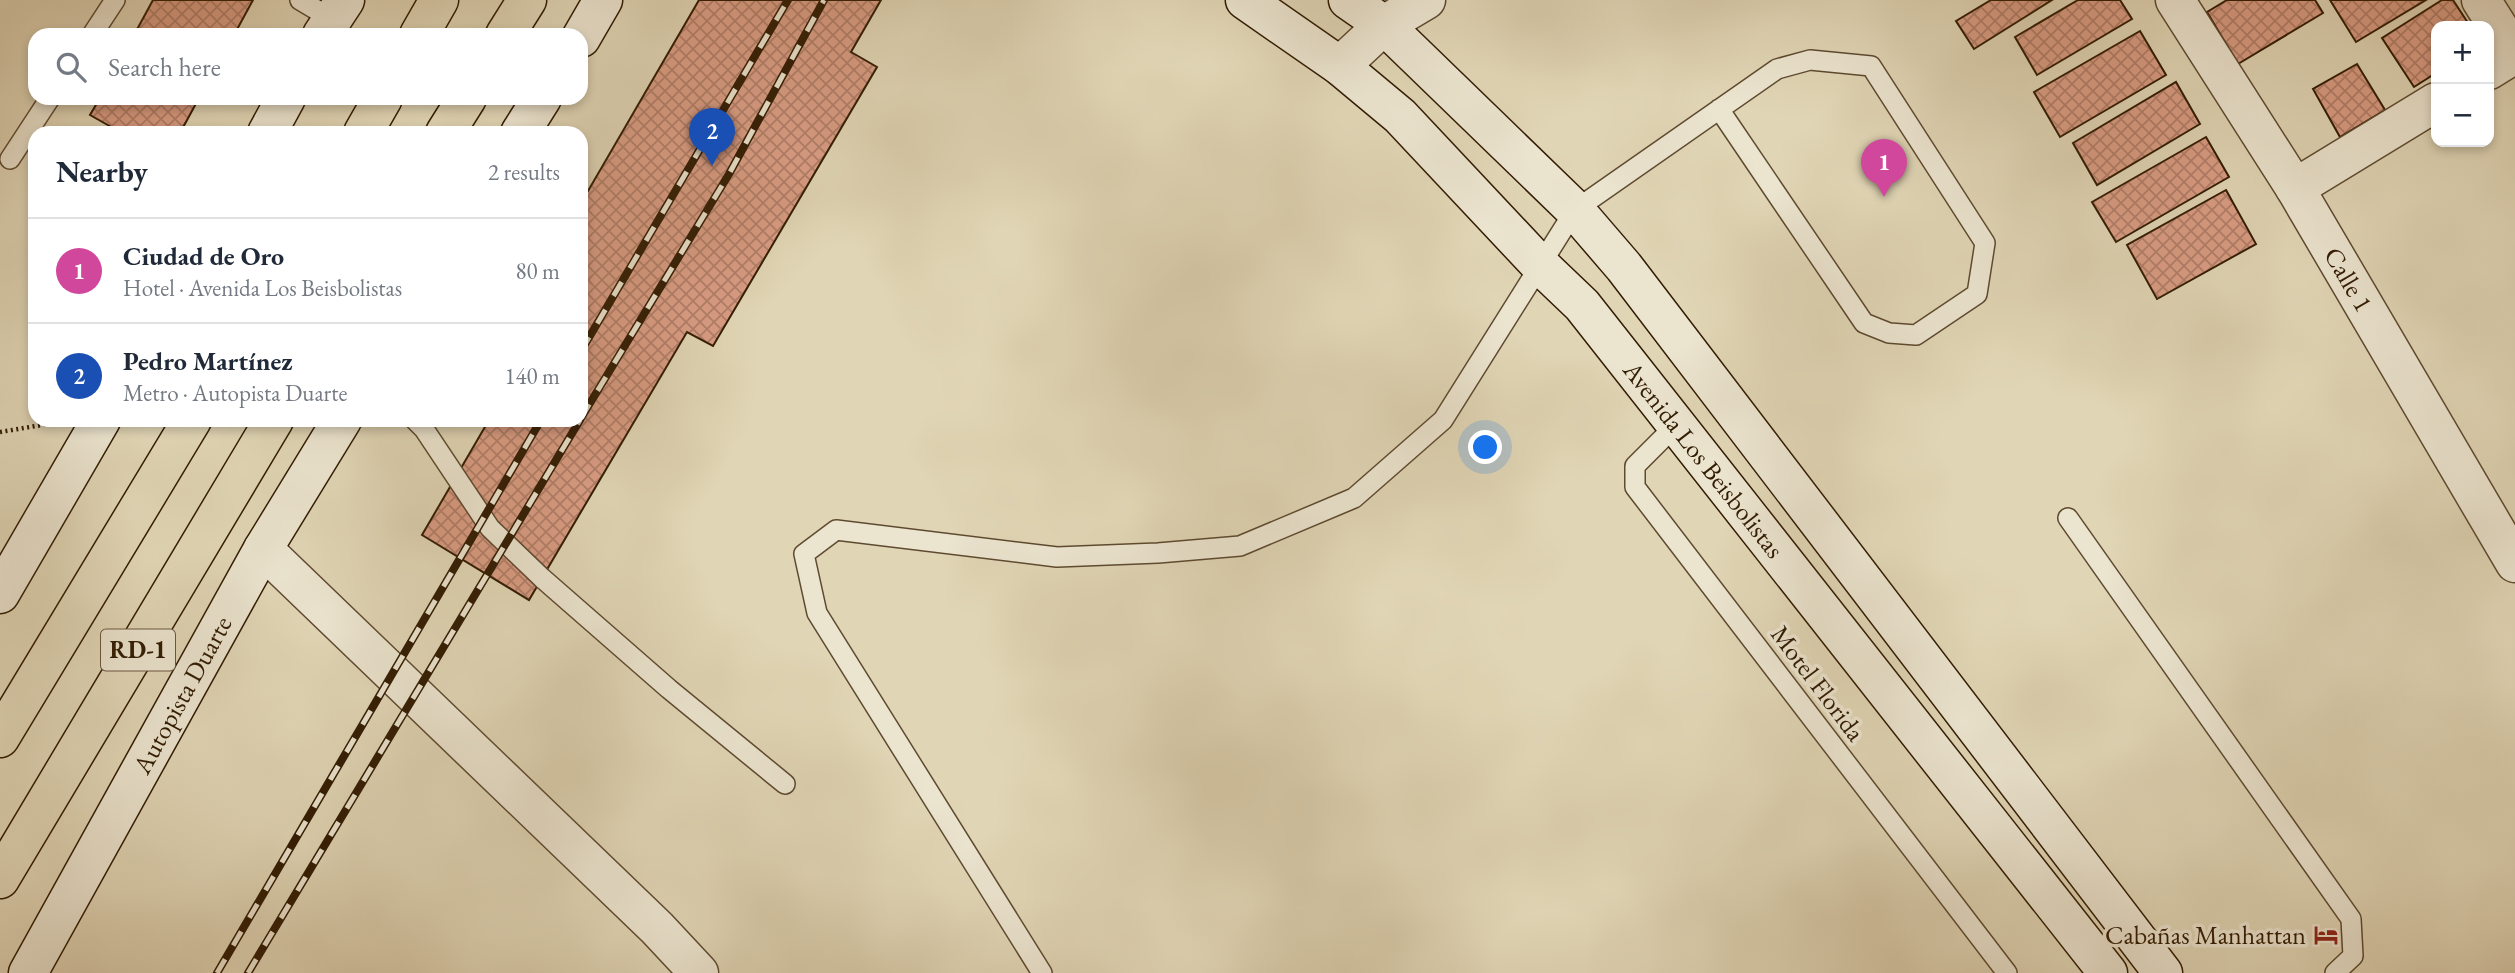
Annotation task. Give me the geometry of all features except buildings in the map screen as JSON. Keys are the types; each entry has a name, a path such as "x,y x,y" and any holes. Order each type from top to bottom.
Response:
{"highway":[{"path":"423,28 439,0"},
{"path":"367,126 379,105"},
{"path":"449,126 463,105"},
{"name":"RD-1","path":"0,738 188,427"},
{"name":"RD-1","path":"0,879 270,427"}],"main road":[{"path":"586,28 603,0"},
{"name":"Avenida Los Beisbolistas","path":"1245,0 1340,66 1400,116 1539,264 1582,305 2108,973"},
{"name":"Avenida Los Beisbolistas","path":"1348,0 1384,25 1575,210 1632,278 2163,973"},
{"path":"1340,66 1384,25 1426,0"},
{"name":"Calle 1","path":"2175,0 2295,188 2515,564"},
{"path":"2481,0 2515,54 2494,67"},
{"path":"271,126 282,105"},
{"path":"524,126 538,105"},
{"path":"2295,188 2431,105"},
{"path":"0,594 97,427"},
{"name":"Autopista Duarte","path":"28,973 263,549 338,427"},
{"path":"263,549 657,928 699,973"}],"lane":[{"path":"97,28 116,0"},
{"path":"1042,973 817,613 804,554 836,530 1057,557 1240,546 1354,498 1443,420 1575,210 1719,109 1777,69 1810,60 1871,66 1985,243 1977,295 1916,335 1889,333 1864,323 1719,109"},
{"path":"32,126 45,105"},
{"path":"10,159 28,132"},
{"name":"Motel Florida","path":"1676,425 1635,466 1635,488 2007,973"},
{"path":"422,427 490,528 542,578 660,681 785,784"},
{"path":"2068,518 2351,919 2353,956 2335,973"}],"path":[{"path":"0,432 29,427"}],"railway":[{"path":"588,339 788,0"},
{"path":"588,406 729,174 824,0"},
{"path":"217,973 537,427"},
{"path":"248,973 576,427"}],"place":[{"name":"Pedro Martínez","path":"712,166"},
{"name":"Ciudad de Oro","path":"1884,197"},
{"name":"Cabañas Manhattan","path":"2326,935"}]}
